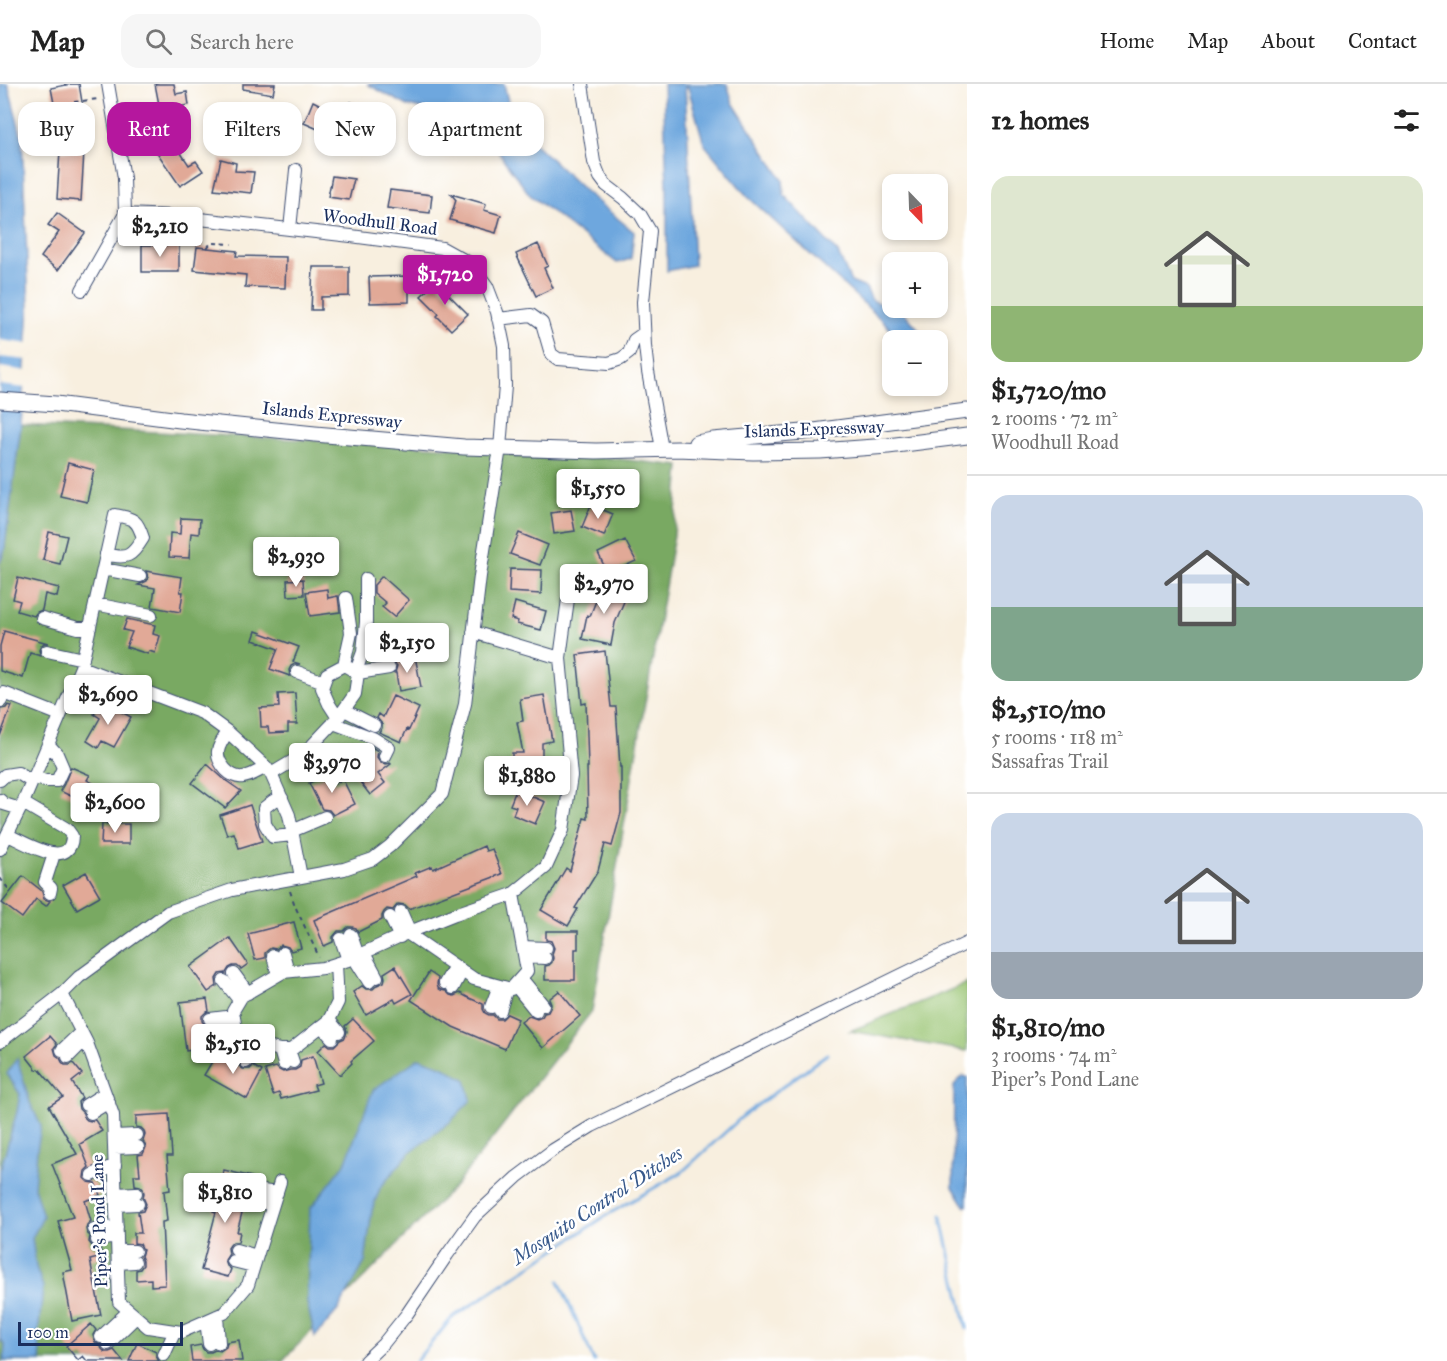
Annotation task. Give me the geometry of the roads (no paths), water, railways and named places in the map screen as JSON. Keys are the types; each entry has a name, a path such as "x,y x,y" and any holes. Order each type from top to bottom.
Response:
{"main road":[{"name":"Islands Expressway","path":"0,400 56,404 315,434 464,447 596,451 662,449 753,452 820,451 888,446 967,436"},
{"name":"Islands Expressway","path":"662,449 713,440 824,430 967,411"}],"street":[{"path":"81,290 125,214 124,178 108,84"},
{"path":"582,84 594,162 600,177 606,186 640,214 650,231 643,302 644,333 648,372 662,449"},
{"path":"290,229 296,170"},
{"name":"Woodhull Road","path":"0,1042 62,994 79,977 168,912 232,890 344,869 374,859 442,794 465,704 480,576 500,448 506,367 498,319 487,286 471,264 442,248 173,216 125,214"},
{"path":"498,319 531,315 542,322 551,354 558,359 609,363 629,353 634,340 644,333"},
{"path":"0,849 33,780 82,663 106,554 115,515 129,518 139,524 143,538 135,551 120,558 106,554"},
{"path":"103,569 140,576"},
{"path":"346,937 347,960 338,1002 325,1023 291,1050 287,1057 251,1042 236,1030 233,1011 244,996 283,973 347,960 455,914 513,894 546,867 563,830 571,776 560,658 572,577"},
{"path":"228,732 220,743 217,757 220,764 231,775 243,777 268,770 303,755 339,717 355,694 357,672 372,606 366,579"},
{"path":"346,598 351,633 344,665 327,674 322,688 329,704 339,717 358,733 389,748 385,756"},
{"path":"95,604 151,615"},
{"path":"42,618 78,628 90,628"},
{"path":"473,632 560,658"},
{"path":"47,651 82,663 202,713 228,732 268,770 289,815 301,877"},
{"path":"344,665 357,672 389,668"},
{"path":"297,672 324,682"},
{"path":"1,701 4,693 60,715"},
{"path":"339,717 374,725"},
{"path":"0,780 5,775 18,773 33,780 57,781 63,768 57,754 48,744"},
{"path":"282,798 264,808 265,824 273,837 292,833 325,816"},
{"path":"0,800 4,804 21,806 67,829 72,836 70,847 65,851 48,854 8,835"},
{"path":"50,893 51,888 45,882 54,854"},
{"path":"496,1009 510,984 527,971 513,894"},
{"path":"396,915 406,934 474,979 510,984 539,1008"},
{"path":"365,1361 407,1314 475,1216 517,1177 553,1150 592,1126 967,943"},
{"path":"524,952 546,953"},
{"path":"278,954 283,973"},
{"path":"347,960 373,980"},
{"path":"449,986 459,969"},
{"path":"229,977 244,996"},
{"name":"Piper's Pond Lane","path":"62,994 83,1036 113,1115 119,1302 133,1314"},
{"path":"211,1025 235,1021"},
{"path":"325,1023 335,1035"},
{"path":"65,1054 83,1036"},
{"path":"241,1060 251,1042"},
{"path":"89,1109 107,1098"},
{"path":"114,1142 137,1141"},
{"path":"92,1175 115,1164"},
{"path":"105,1340 133,1314 148,1327 181,1332 224,1313 248,1285 277,1193 247,1195"},
{"path":"116,1200 137,1199"},
{"path":"95,1234 117,1232"},
{"path":"234,1255 255,1261"},
{"path":"118,1257 135,1256"},
{"path":"212,1318 214,1343"},
{"path":"160,1353 170,1330"}],"water":[{"path":"0,84 8,84 18,123 18,156 23,156 29,308 21,425 4,552 0,563"},
{"path":"367,84 504,84 508,102 408,102 408,106"},
{"path":"663,84 685,84 694,265 667,271 667,185"},
{"path":"687,84 727,84 733,103 783,180 784,195 838,253 851,282 866,288 872,300 882,305 882,318 909,318 919,330 890,330 747,196 704,144"},
{"path":"544,152 586,192 634,232 631,259 617,263 530,195 502,156 544,156"},
{"path":"17,1058 30,1103 41,1126 34,1187 43,1217 32,1238 36,1267 43,1287 38,1335 41,1361 4,1361 5,1346 0,1339 0,1171 20,1094 7,1074"},
{"path":"419,1058 444,1067 466,1080 471,1100 450,1122 410,1152 380,1188 372,1210 365,1262 338,1310 315,1337 307,1303 310,1209 345,1164 373,1090"},
{"path":"963,1076 967,1077 967,1206 953,1187 954,1085"}],"waterway":[{"name":"Mosquito Control Ditches","path":"416,1361 452,1318 607,1215 682,1172 744,1115 827,1054"},
{"name":"Mosquito Control Ditches","path":"941,1215 967,1329"},
{"name":"Mosquito Control Ditches","path":"559,1281 594,1361"}]}
